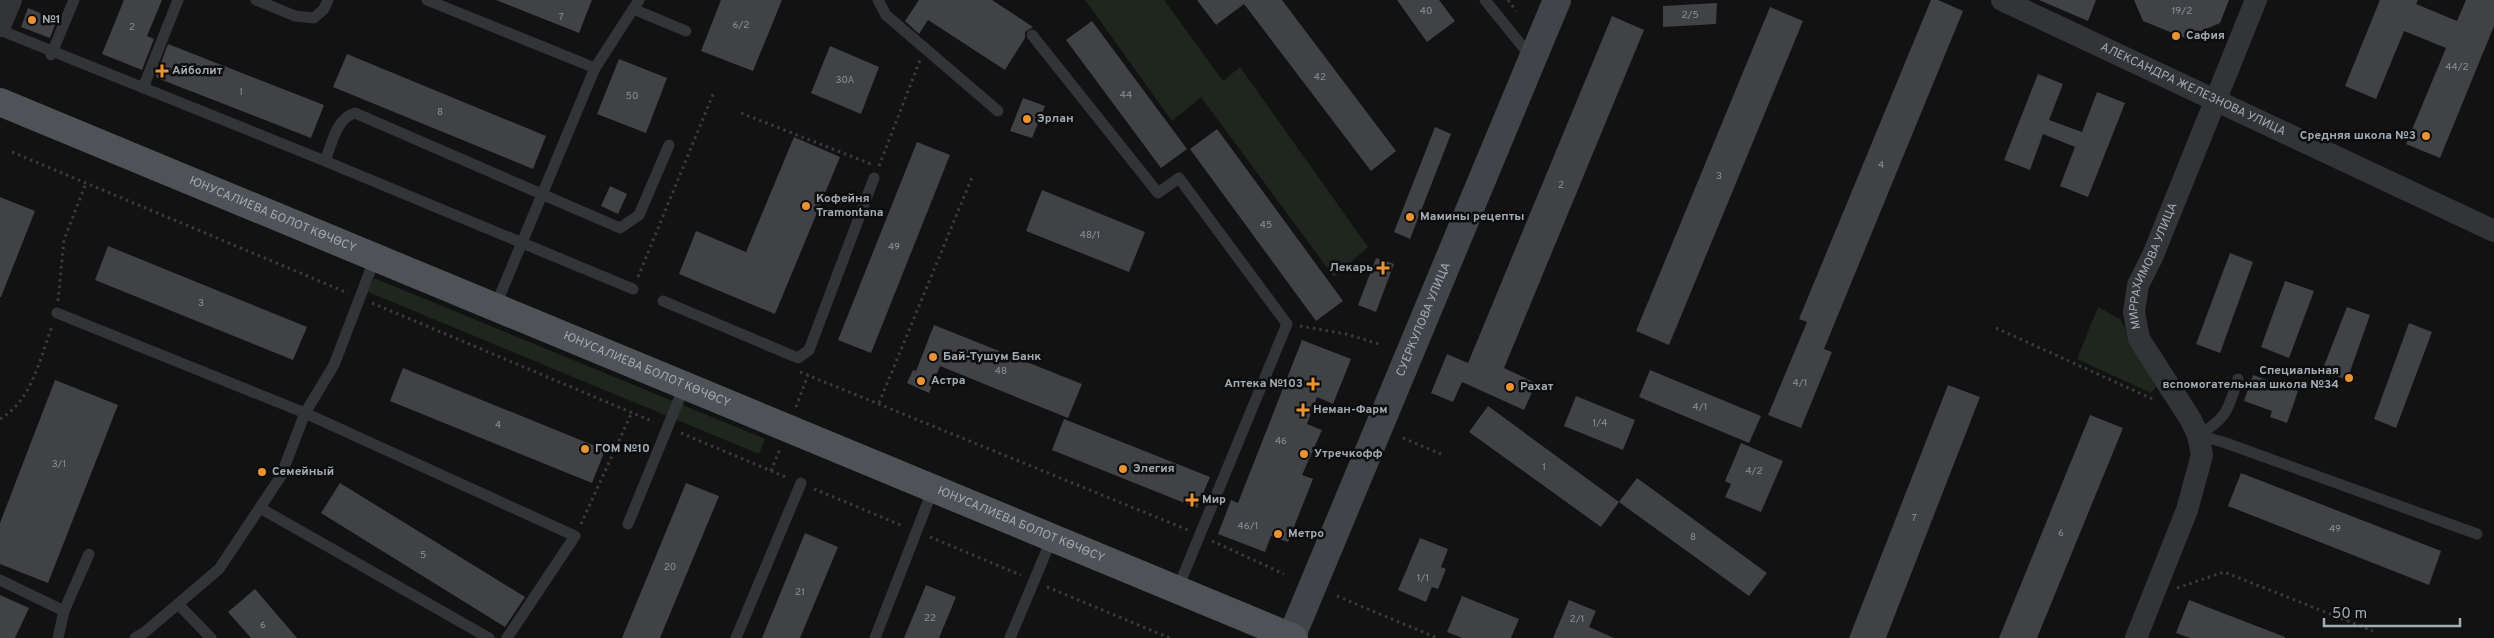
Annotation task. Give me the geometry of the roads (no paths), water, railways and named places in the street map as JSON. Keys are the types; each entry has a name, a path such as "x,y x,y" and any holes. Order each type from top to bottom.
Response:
{"main road":[{"name":"СУЕРКУЛОВА УЛИЦА","path":"1292,638 1557,0"},
{"name":"ЮНУСАЛИЕВА БОЛОТ КӨЧӨСҮ","path":"0,102 1292,638"}],"street":[{"path":"0,26 11,0"},
{"name":"АЛЕКСАНДРА ЖЕЛЕЗНОВА УЛИЦА","path":"2002,0 2216,98 2494,230"},
{"name":"МИРРАХИМОВА УЛИЦА","path":"2136,638 2195,486 2202,455 2198,435 2139,339 2134,312 2138,285 2153,256 2256,0"}],"lane":[{"path":"52,53 74,0"},
{"path":"143,88 178,0"},
{"path":"256,0 295,16 314,18 324,9 328,0"},
{"path":"426,0 595,68"},
{"path":"878,0 886,15 998,111"},
{"path":"1485,0 1532,59"},
{"path":"495,308 595,68 636,4 686,31"},
{"path":"0,30 52,53 325,161 633,289"},
{"path":"1032,35 1158,193 1179,178 1287,324 1177,590"},
{"path":"325,161 341,121 347,115 355,112 620,228 639,215 670,145"},
{"path":"663,301 798,358 804,355 809,350 874,178"},
{"path":"134,638 145,632 219,569 281,476 306,413 334,365 375,258"},
{"path":"57,313 306,413 575,536 508,638"},
{"path":"2198,435 2215,425 2226,413 2238,379"},
{"path":"628,524 684,387"},
{"path":"2198,435 2226,443 2478,534"},
{"path":"736,638 802,483"},
{"path":"875,638 933,489"},
{"path":"260,508 489,638"},
{"path":"1010,638 1052,538"},
{"path":"58,638 64,611 89,554"},
{"path":"0,580 64,611"},
{"path":"178,604 211,638"}],"place":[{"name":"№1","path":"32,20"},
{"name":"Сафия","path":"2176,36"},
{"name":"Айболит","path":"162,71"},
{"name":"Эрлан","path":"1027,119"},
{"name":"Средняя школа №3","path":"2426,136"},
{"name":"Кофейня Tramontana","path":"806,206"},
{"name":"Мамины рецепты","path":"1410,217"},
{"name":"Лекарь","path":"1383,268"},
{"name":"Бай-Тушум Банк","path":"933,357"},
{"name":"Специальная вспомогательная школа №34","path":"2349,378"},
{"name":"Астра","path":"921,381"},
{"name":"Аптека №103","path":"1313,384"},
{"name":"Рахат","path":"1510,387"},
{"name":"Неман-Фарм","path":"1303,410"},
{"name":"ГОМ №10","path":"585,449"},
{"name":"Утречкофф","path":"1304,454"},
{"name":"Элегия","path":"1123,469"},
{"name":"Семейный","path":"262,472"},
{"name":"Мир","path":"1192,500"},
{"name":"Метро","path":"1278,534"}]}
